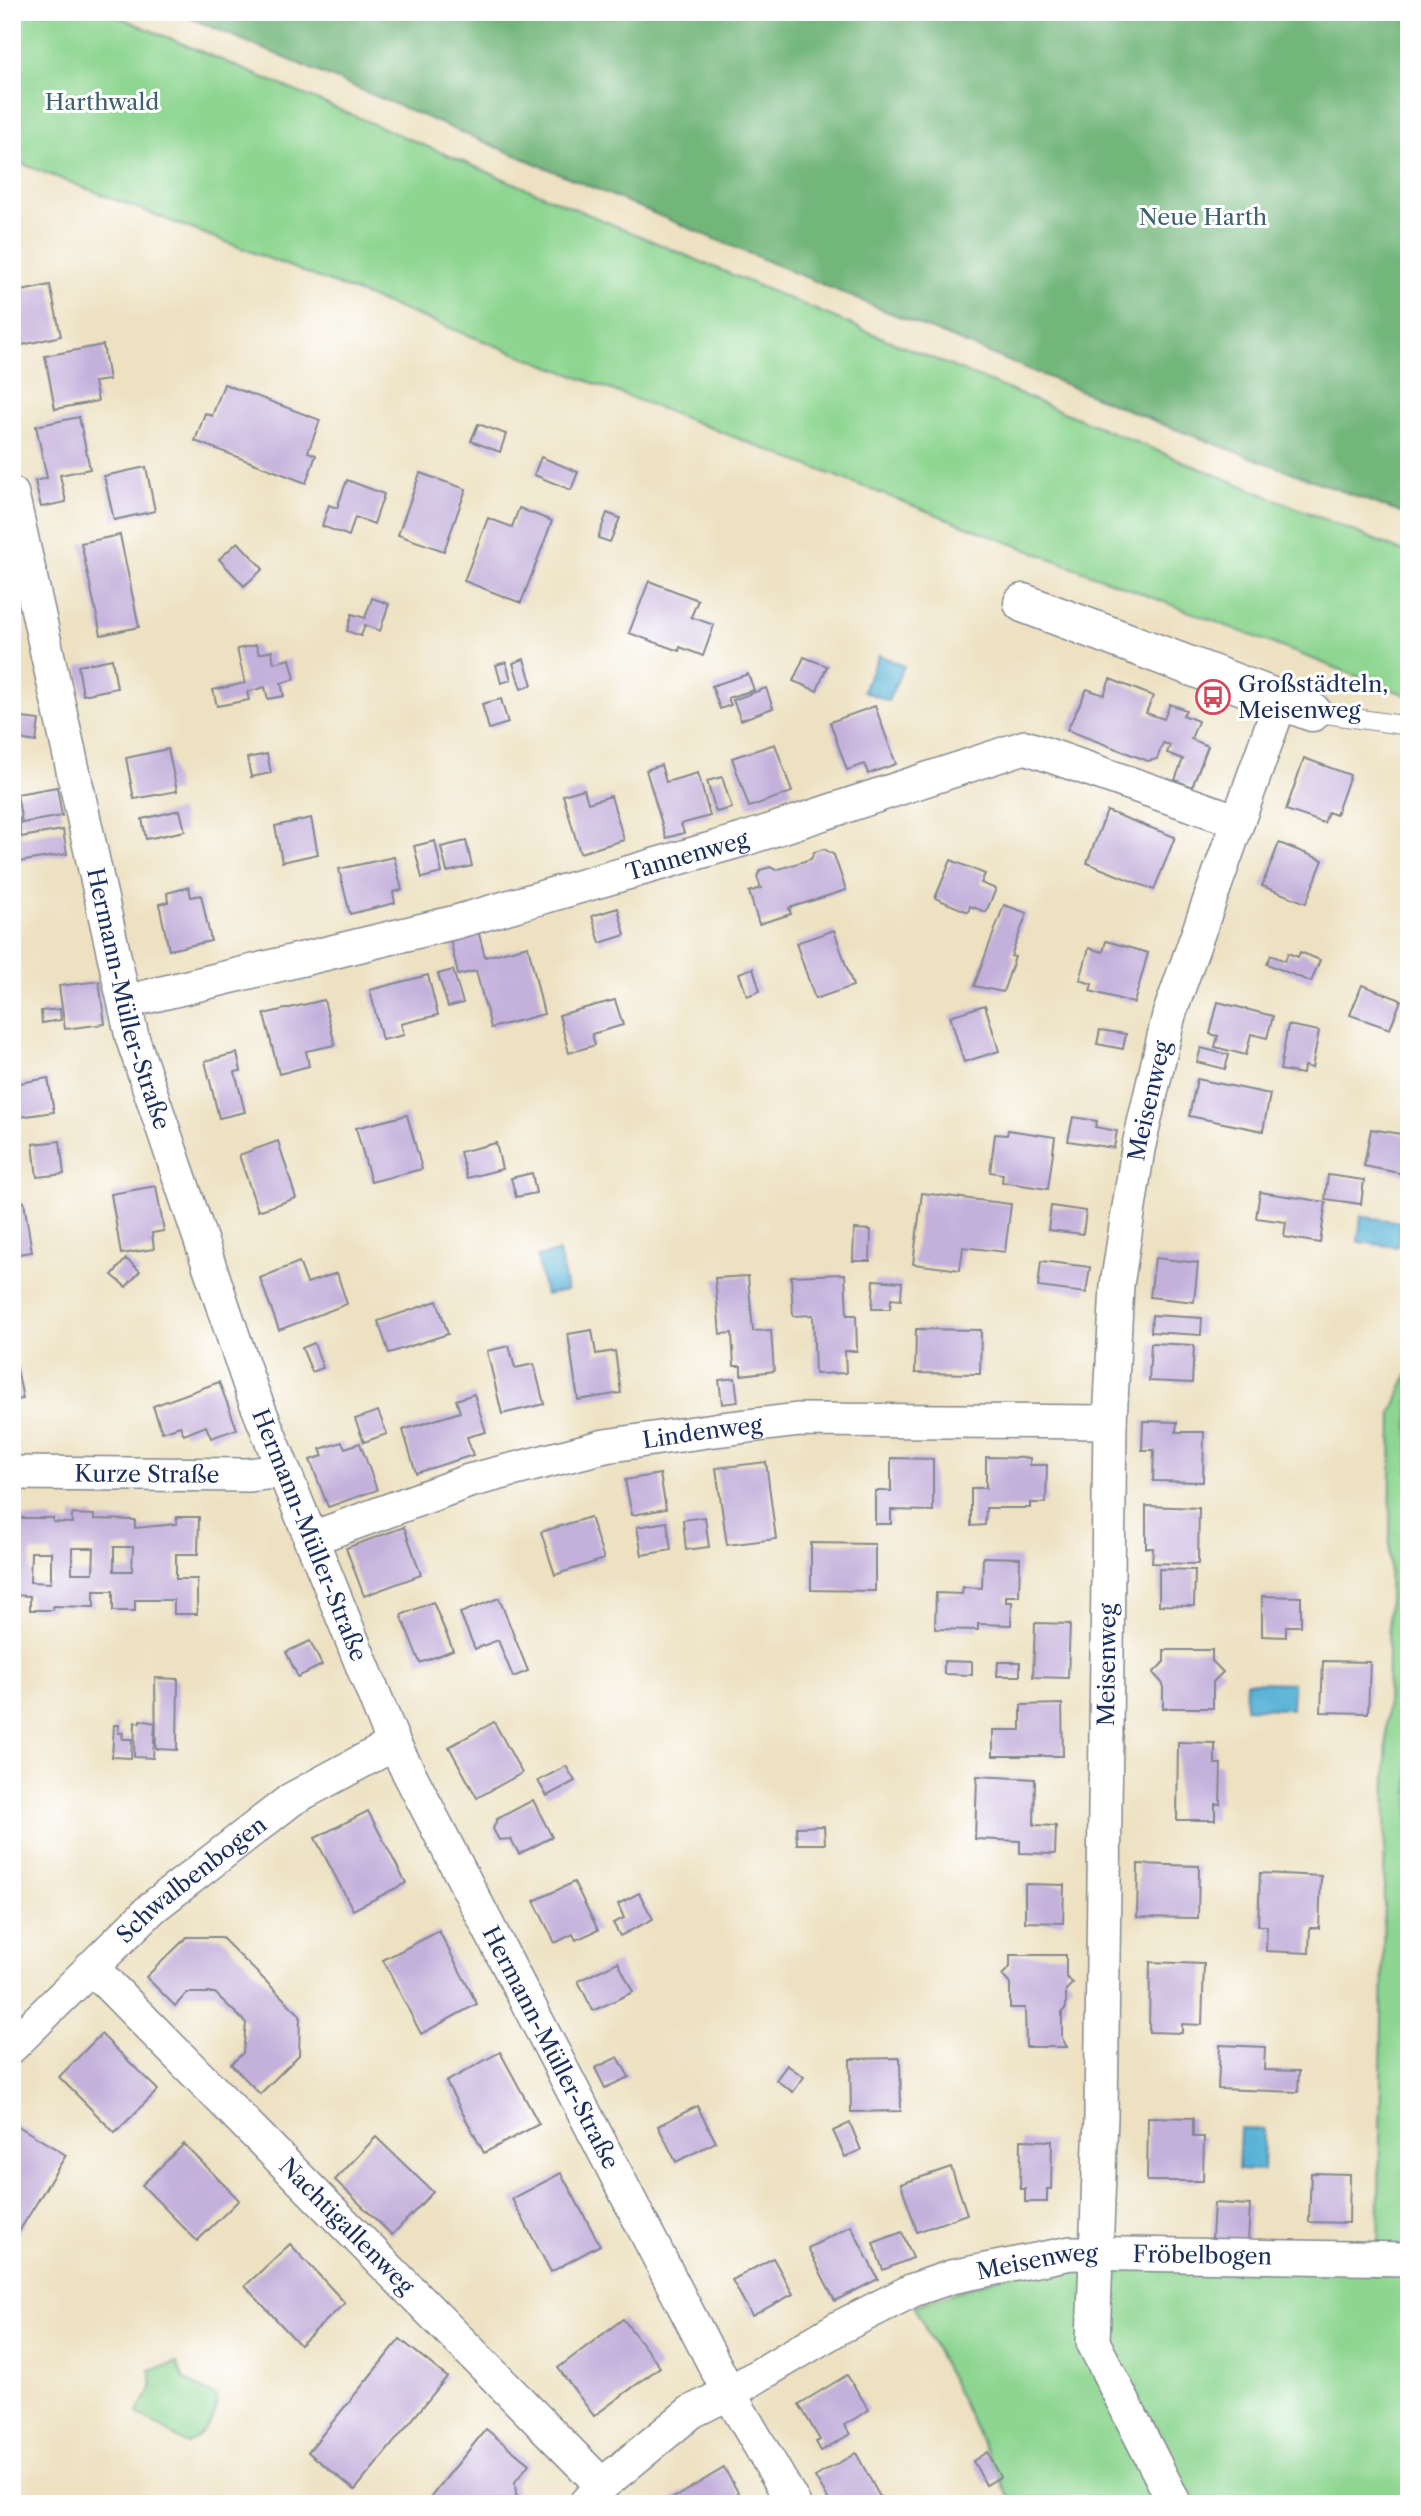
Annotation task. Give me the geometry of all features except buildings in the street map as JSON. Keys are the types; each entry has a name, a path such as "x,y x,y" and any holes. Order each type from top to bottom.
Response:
{"main road":[{"path":"1023,603 1296,706"}],"street":[{"name":"Hermann-Müller-Straße","path":"12,494 136,1051 251,1392 394,1744 730,2393 794,2504"},
{"name":"Meisenweg","path":"594,2494 691,2412 730,2393 840,2327 913,2290 951,2277 1070,2253 1098,2253 1110,1422 1117,1285 1138,1149 1169,1016 1238,821 1296,706"},
{"name":"Tannenweg","path":"125,1002 456,922 742,840 1025,747 1238,821"},
{"name":"Lindenweg","path":"310,1539 470,1482 605,1446 714,1430 799,1420 1110,1422"},
{"name":"Kurze Straße","path":"12,1473 248,1475 282,1471"},
{"name":"Schwalbenbogen","path":"12,2046 153,1907 292,1798 394,1744"},
{"name":"Nachtigallenweg","path":"91,1967 594,2494"},
{"name":"Fröbelbogen","path":"1098,2253 1409,2259"},
{"path":"1098,2253 1093,2342 1175,2504"}],"lane":[{"path":"1296,706 1409,726"}],"green space":[{"name":"Harthwald","path":"12,12 107,12 878,336 1409,554 1409,696 12,160"},
{"name":"Neue Harth","path":"176,12 1409,12 1409,516 1167,426 888,312"},
{"path":"1409,1370 1409,2504 1013,2504 914,2306 1071,2253 1378,2258 1392,1413"},
{"path":"177,2363 184,2379 216,2397 215,2412 210,2424 188,2444 137,2413 153,2386 150,2370"}],"water":[{"path":"879,655 904,666 888,701 863,691"},
{"path":"1361,1216 1401,1222 1397,1247 1358,1242"},
{"path":"559,1252 567,1290 545,1295 537,1257"},
{"path":"1246,1682 1293,1683 1292,1709 1245,1708"},
{"path":"1240,2128 1264,2129 1263,2171 1238,2170"}],"place":[{"name":"Großstädteln, Meisenweg","path":"1213,697"}]}
